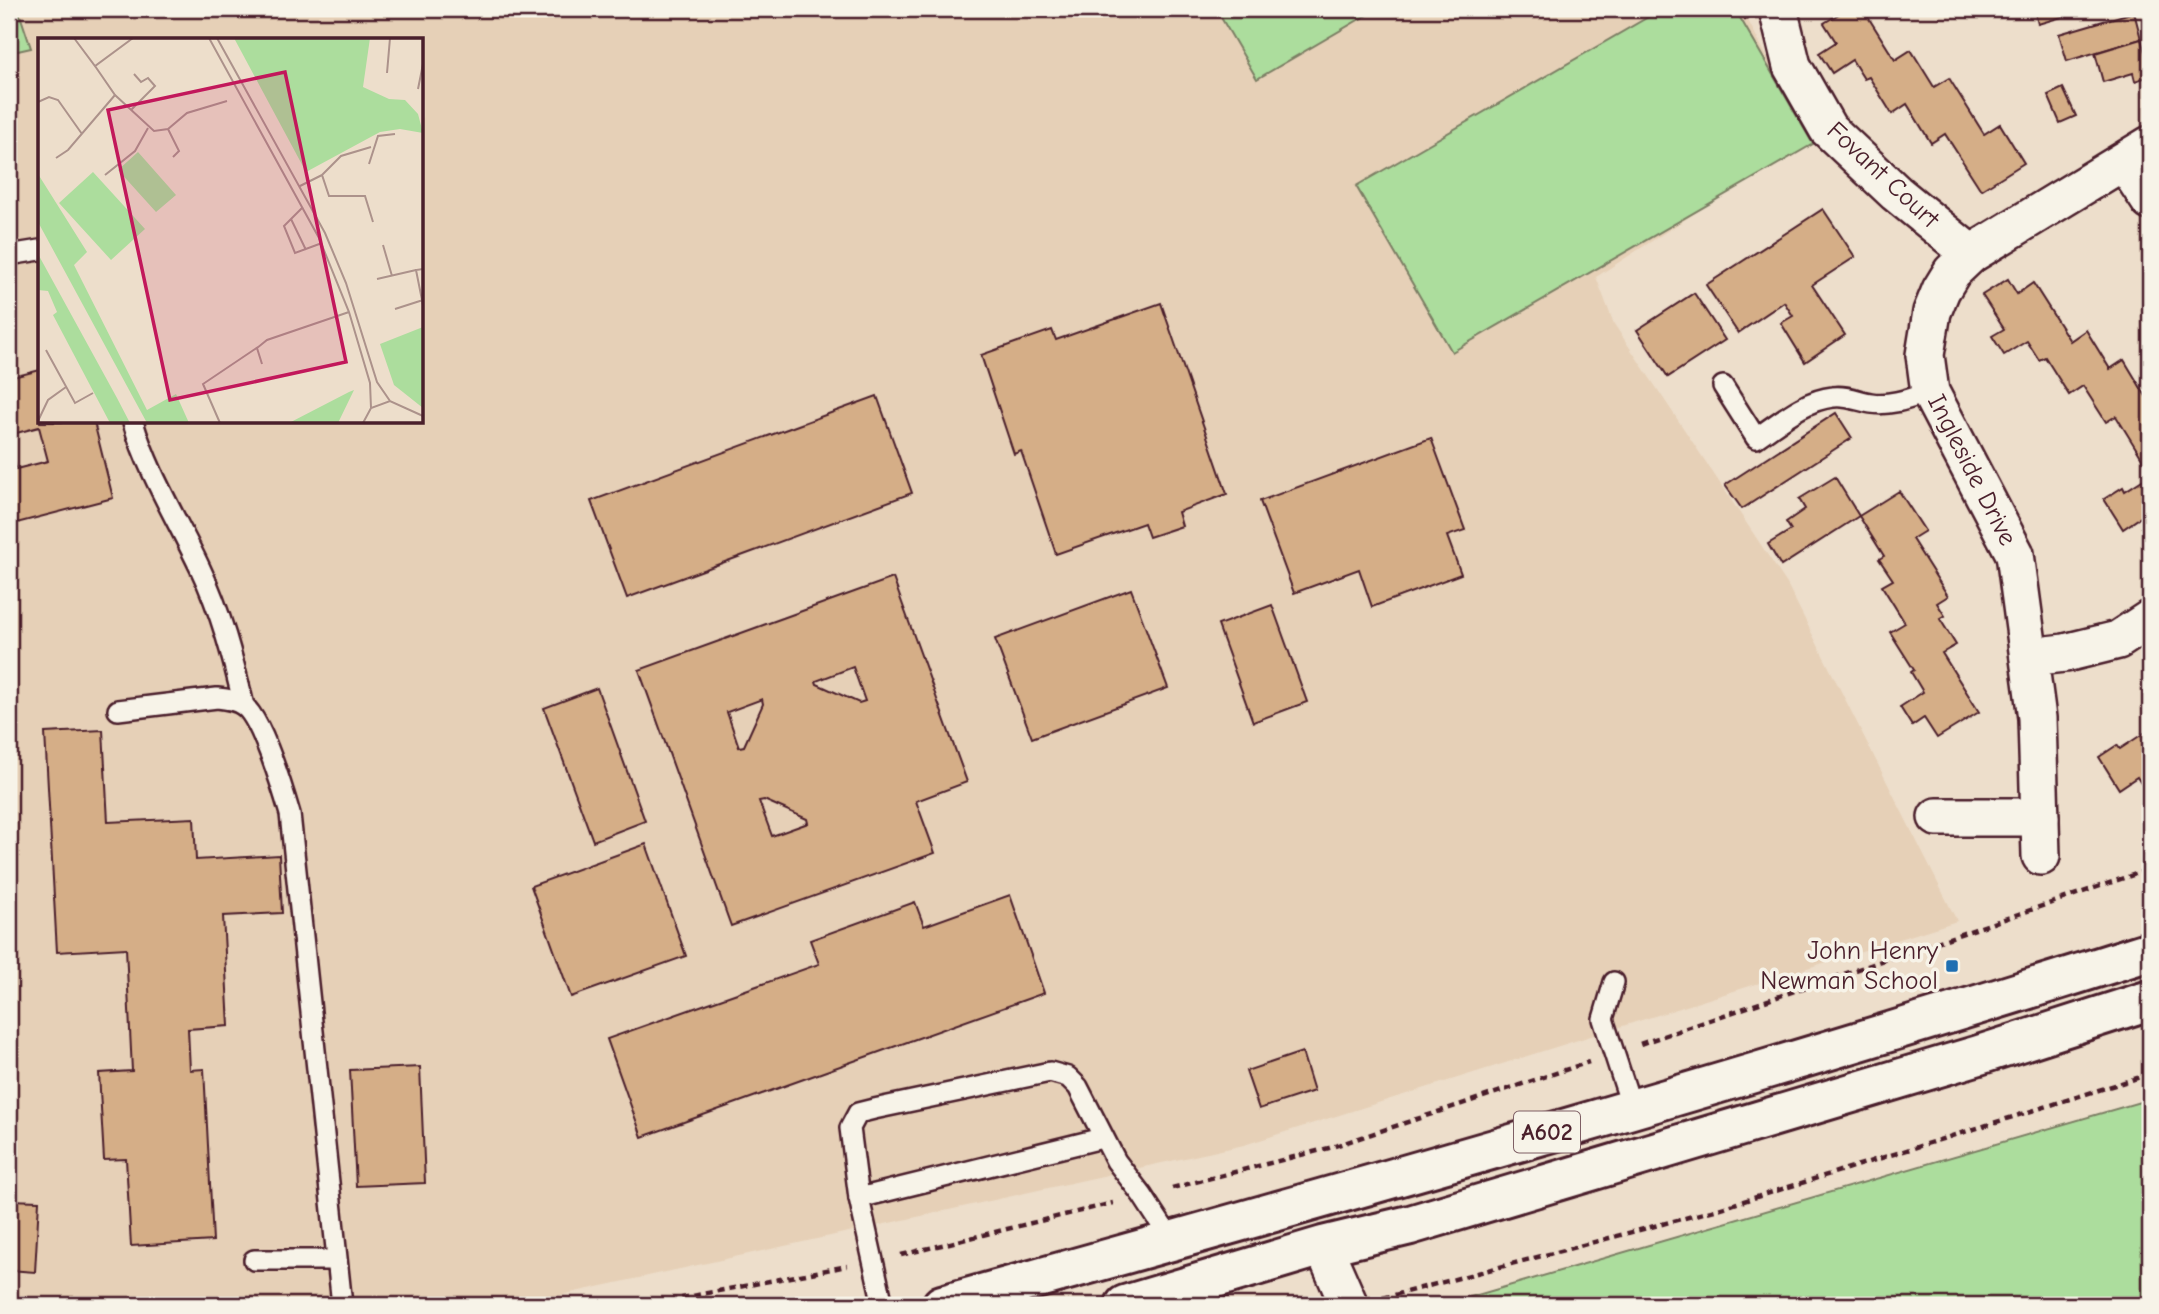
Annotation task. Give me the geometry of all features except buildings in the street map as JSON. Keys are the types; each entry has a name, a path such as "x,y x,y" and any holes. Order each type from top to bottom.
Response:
{"main road":[{"name":"A602","path":"942,1305 1632,1108 1952,1014 2150,951"},
{"name":"A602","path":"1125,1305 1323,1246 1410,1225 1979,1055 2150,1000"}],"street":[{"name":"Fovant Court","path":"1778,9 1792,66 1828,129 1896,193 1971,254"},
{"name":"Ingleside Drive","path":"2041,856 2037,718 2015,554 1930,392 1925,355 1932,312 1952,272 1971,254 2138,154"},
{"path":"2138,154 2150,201"},
{"path":"2029,657 2064,653 2119,640 2150,619"},
{"path":"1937,817 2040,817"},
{"path":"1323,1246 1365,1302"}],"lane":[{"path":"9,255 38,250"},
{"path":"1723,386 1756,438 1809,403 1832,397 1852,397 1870,403 1892,403 1930,392"},
{"path":"134,424 143,454 201,570 231,649 244,706"},
{"path":"118,710 217,698 233,700 244,706 252,715 281,783 290,814 342,1305"},
{"path":"1614,982 1603,1019 1632,1108"},
{"path":"883,1305 859,1198 850,1128 858,1113 874,1109 1050,1072 1068,1077 1078,1087 1116,1161 1172,1241"},
{"path":"859,1198 1102,1138"},
{"path":"254,1260 336,1260"}],"path":[{"path":"646,1305 872,1261 1329,1148 2150,869"},
{"path":"1365,1302 1715,1210 2150,1074"}],"shaded area":[{"path":"18,9 1742,9 1810,139 1596,277 1614,324 1787,584 1957,921 1244,1145 525,1303 9,1305 9,53 31,48"}],"green space":[{"path":"9,9 18,9 31,48 9,53"},
{"path":"1216,9 1377,9 1257,79"},
{"path":"1662,9 1735,9 1813,144 1452,352 1356,186"},
{"path":"2150,1099 2150,1305 1443,1305"}],"place":[{"name":"John Henry Newman School","path":"1952,966"}]}
